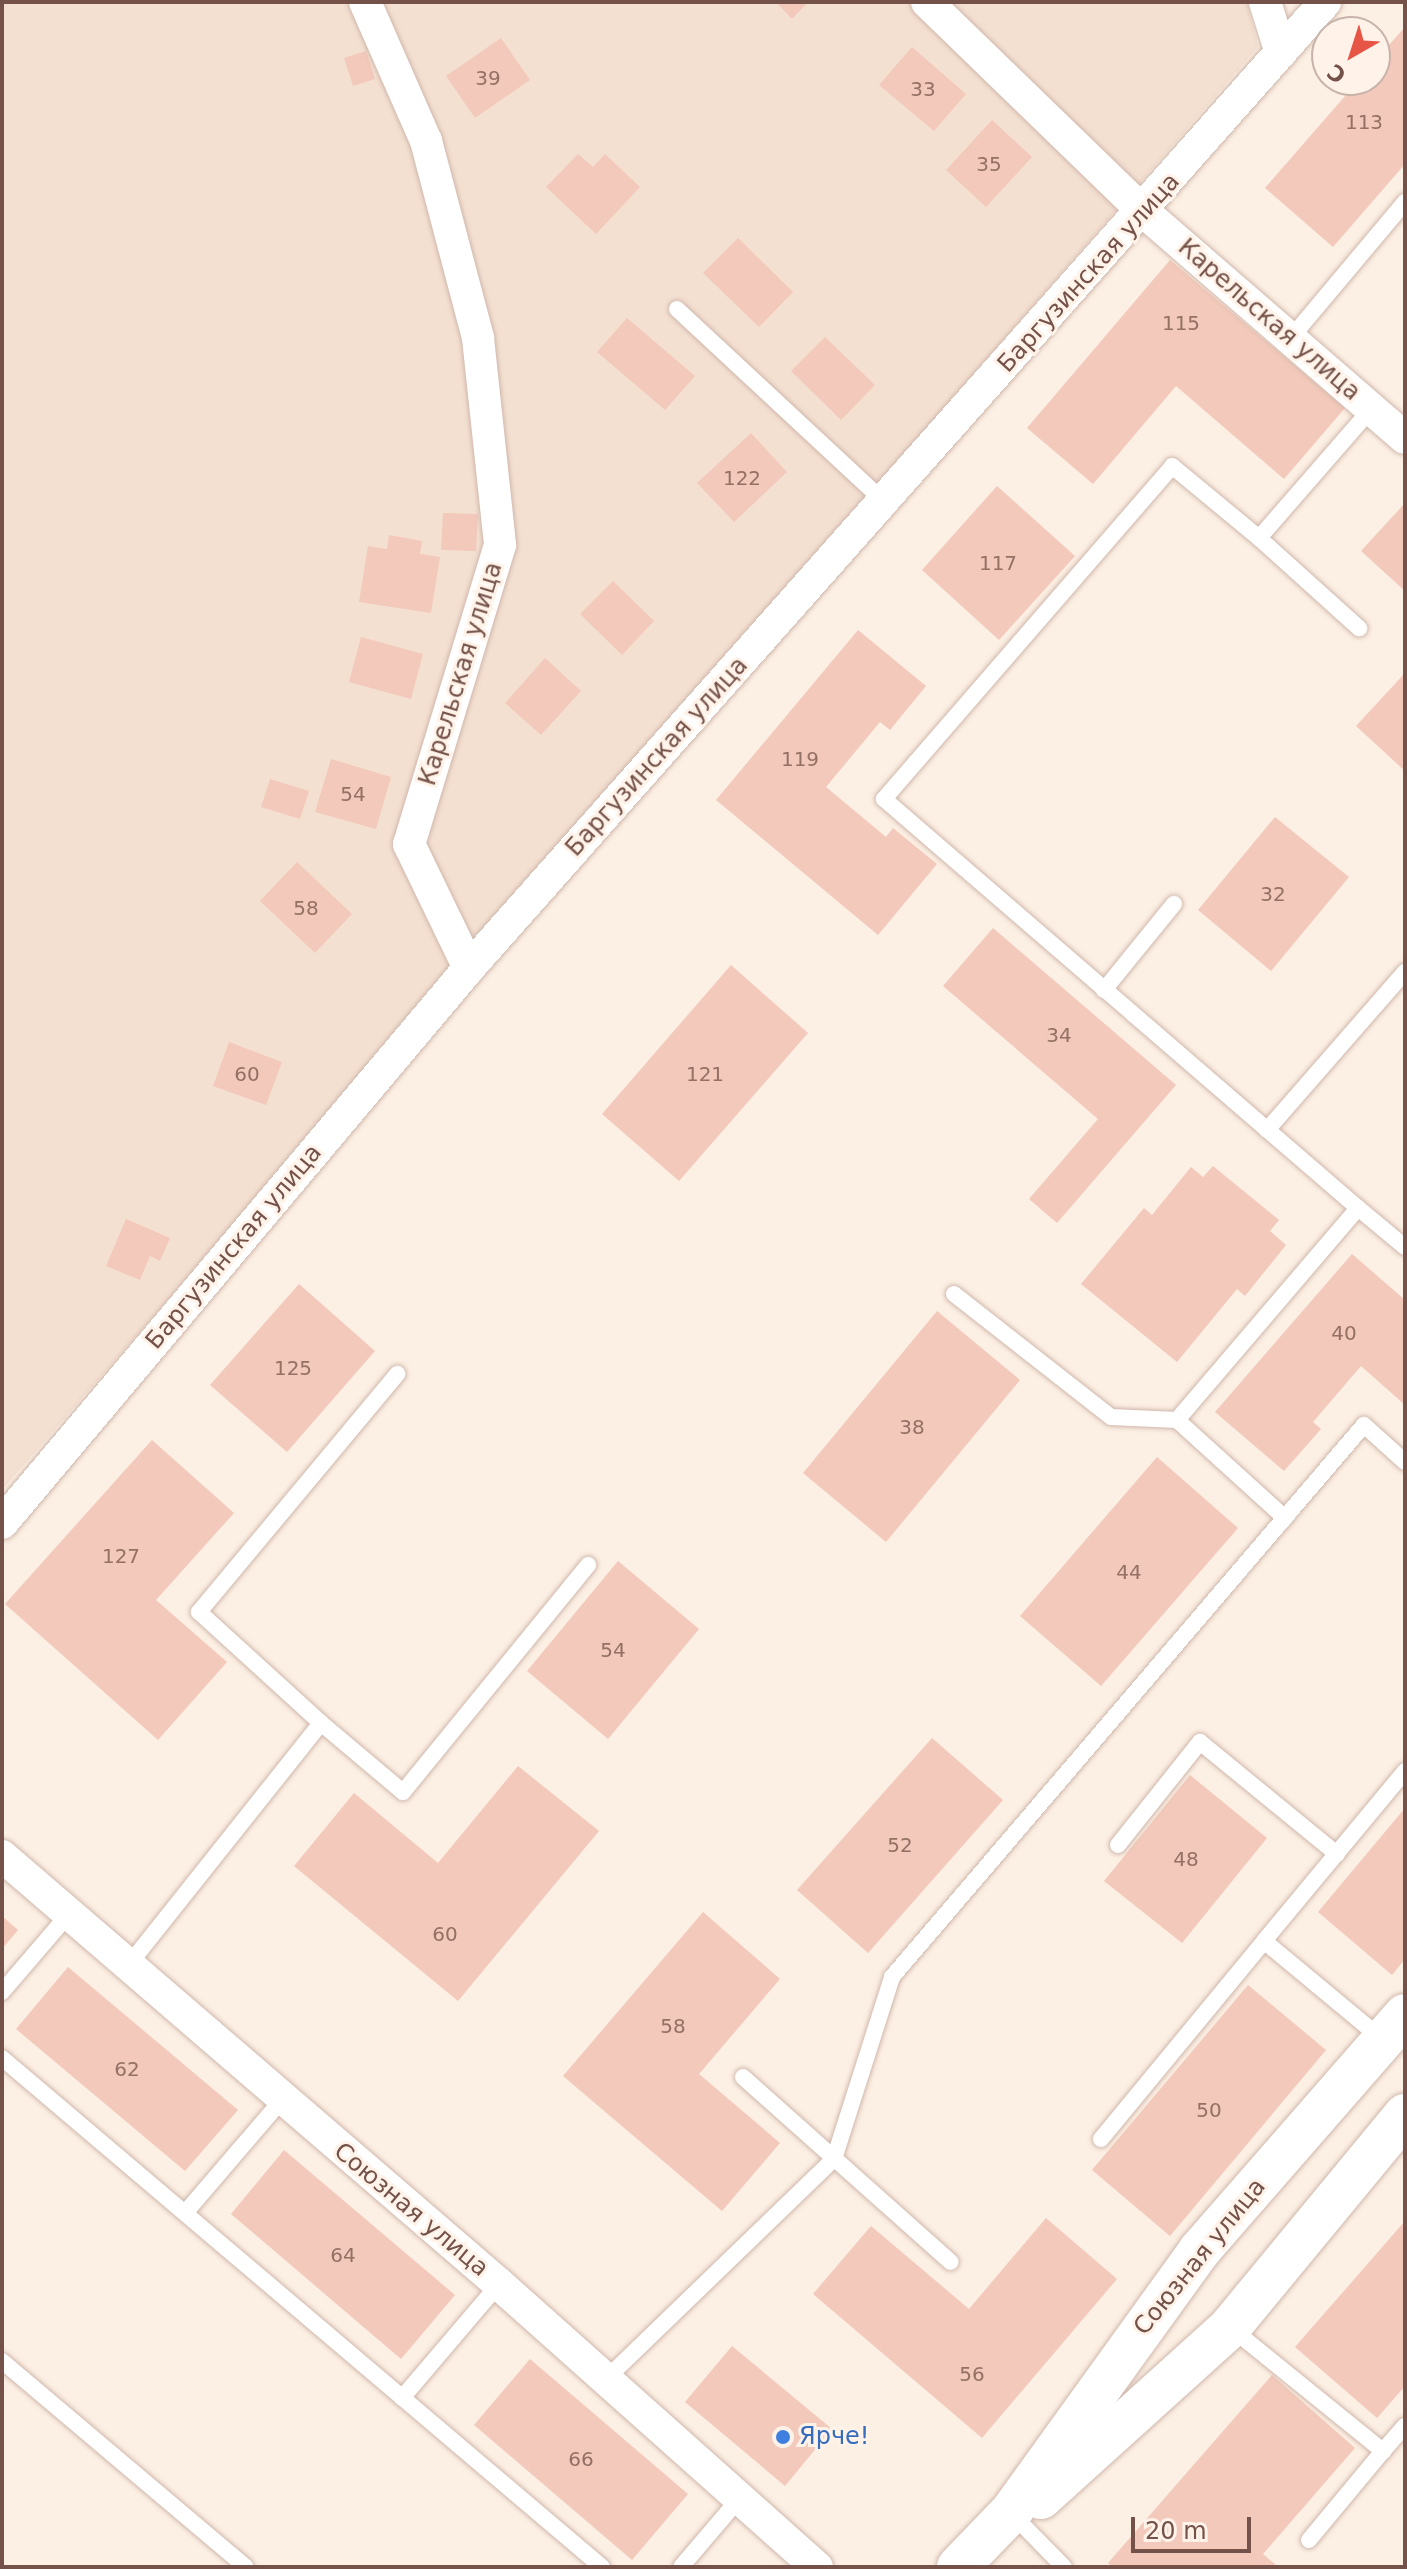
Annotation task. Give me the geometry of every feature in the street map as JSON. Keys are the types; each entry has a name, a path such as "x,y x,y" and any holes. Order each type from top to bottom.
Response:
{"street":[{"name":"Карельская улица","path":"365,2 426,141 478,338 500,545 409,844 469,968"},
{"name":"Карельская улица","path":"927,2 1144,212 1405,438"},
{"path":"1265,2 1281,53"},
{"name":"Баргузинская улица","path":"2,1523 469,968 1144,212 1325,2"},
{"name":"Союзная улица","path":"2,1856 281,2101 499,2284 738,2500 817,2567"},
{"name":"Союзная улица","path":"958,2567 1011,2512 1199,2251 1394,2027"},
{"name":"Союзная улица","path":"1011,2512 1042,2497 1230,2327 1405,2115"}],"lane":[{"path":"1290,339 1405,202"},
{"path":"677,309 885,502"},
{"path":"1259,538 1371,409"},
{"path":"1359,628 1259,538 1172,466 884,799 1405,1247"},
{"path":"1104,990 1174,904"},
{"path":"1267,1130 1405,972"},
{"path":"1177,1420 1358,1208"},
{"path":"954,1294 1111,1417 1177,1420 1285,1518"},
{"path":"397,1374 199,1612 321,1723 403,1792 588,1565"},
{"path":"605,2380 834,2159 892,1977 1364,1425 1405,1462"},
{"path":"127,1967 321,1723"},
{"path":"1118,1845 1200,1742 1337,1854"},
{"path":"1101,2139 1405,1771"},
{"path":"2,1992 68,1915"},
{"path":"1264,1941 1394,2027"},
{"path":"2,2058 602,2567"},
{"path":"743,2077 951,2262"},
{"path":"185,2213 281,2101"},
{"path":"402,2398 499,2284"},
{"path":"1230,2327 1383,2451"},
{"path":"2,2361 246,2567"},
{"path":"1309,2540 1405,2426"},
{"path":"681,2567 738,2500"},
{"path":"1011,2512 1064,2567"}],"shaded area":[{"path":"2,2 1247,2 1258,47 2,1490"}],"building":[{"path":"776,2 808,2 792,19"},
{"path":"1405,27 1405,164 1333,247 1265,188 1345,96 1391,96 1391,43"},
{"path":"501,38 530,80 475,118 446,76"},
{"path":"912,47 966,94 934,131 879,85"},
{"path":"366,51 375,79 353,86 344,58"},
{"path":"992,120 1032,157 986,207 946,170"},
{"path":"578,154 593,167 605,154 640,187 596,234 546,187"},
{"path":"738,238 793,292 759,327 703,273"},
{"path":"1170,260 1345,408 1284,479 1176,386 1093,484 1027,428"},
{"path":"627,318 695,376 665,410 597,352"},
{"path":"825,337 875,385 841,420 791,371"},
{"path":"751,433 787,472 734,522 697,483"},
{"path":"997,486 1075,556 999,640 922,570"},
{"path":"1405,503 1405,591 1361,551"},
{"path":"443,513 478,514 476,551 441,550"},
{"path":"389,535 422,541 420,554 440,557 431,613 359,602 368,546 387,549"},
{"path":"613,581 654,621 622,655 580,614"},
{"path":"858,630 926,686 890,730 880,722 826,787 886,837 893,828 937,864 878,935 716,800"},
{"path":"361,637 423,654 411,699 349,682"},
{"path":"545,658 581,691 541,735 505,703"},
{"path":"1405,673 1405,771 1356,726"},
{"path":"331,759 391,777 376,829 315,812"},
{"path":"270,779 309,791 300,819 261,807"},
{"path":"1275,817 1349,877 1271,971 1198,910"},
{"path":"297,862 352,914 315,953 260,901"},
{"path":"993,928 1176,1085 1057,1223 1029,1199 1098,1119 943,986"},
{"path":"731,965 808,1033 679,1181 602,1114"},
{"path":"229,1042 282,1062 266,1105 213,1086"},
{"path":"1213,1166 1279,1220 1270,1231 1286,1245 1245,1296 1237,1289 1177,1362 1081,1284 1144,1208 1152,1215 1191,1167 1203,1177"},
{"path":"126,1219 170,1238 160,1261 150,1256 140,1280 106,1266"},
{"path":"1352,1254 1405,1300 1405,1405 1361,1366 1313,1422 1321,1429 1284,1471 1215,1412"},
{"path":"299,1284 375,1351 287,1452 210,1385"},
{"path":"937,1311 1020,1380 886,1542 803,1473"},
{"path":"152,1440 234,1513 156,1600 227,1662 158,1740 5,1604"},
{"path":"1157,1457 1238,1528 1101,1686 1020,1616"},
{"path":"618,1561 699,1629 608,1739 527,1671"},
{"path":"932,1738 1003,1800 868,1953 797,1890"},
{"path":"518,1766 599,1831 458,2001 294,1866 354,1793 438,1863"},
{"path":"1190,1775 1267,1838 1182,1943 1104,1881"},
{"path":"1405,1808 1405,1959 1392,1975 1318,1912"},
{"path":"703,1912 780,1979 699,2074 780,2143 722,2211 563,2076"},
{"path":"2,1916 18,1930 2,1949"},
{"path":"68,1967 238,2110 185,2171 16,2029"},
{"path":"1248,1985 1326,2050 1170,2236 1092,2170"},
{"path":"284,2150 455,2295 401,2359 231,2214"},
{"path":"1046,2218 1117,2279 982,2438 813,2294 871,2226 969,2309"},
{"path":"1405,2221 1405,2386 1377,2418 1295,2347"},
{"path":"732,2346 832,2429 785,2486 685,2402"},
{"path":"530,2359 688,2494 632,2560 474,2425"},
{"path":"1272,2375 1355,2448 1263,2554 1278,2567 1113,2567 1108,2563"}],"place":[{"name":"Ярче!","path":"783,2437"}]}
